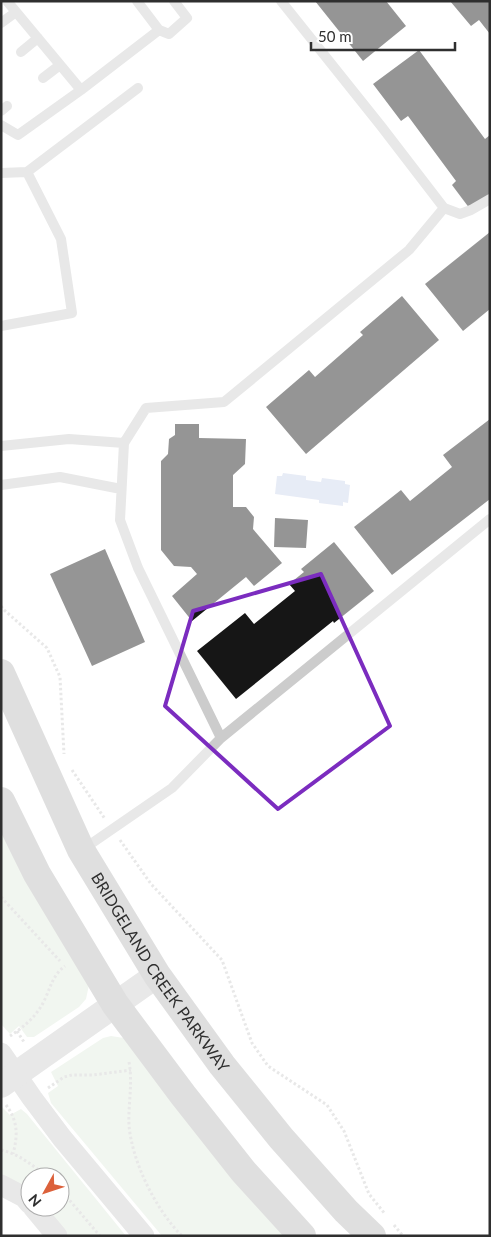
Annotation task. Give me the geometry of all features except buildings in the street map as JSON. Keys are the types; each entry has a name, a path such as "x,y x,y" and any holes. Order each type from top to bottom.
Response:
{"main road":[{"name":"BRIDGELAND CREEK PARKWAY","path":"1,673 81,850 157,975 222,1065 281,1138 346,1211 383,1224"},
{"path":"1,800 37,874 115,1004 182,1096 243,1171 302,1236"}],"street":[{"path":"9,1080 157,975"},
{"path":"5,1045 9,1080 32,1098 62,1138 144,1236"},
{"path":"1,1185 20,1195"},
{"path":"41,1217 57,1236"}],"lane":[{"path":"7,1 81,90"},
{"path":"137,1 160,30 169,34 187,18 174,1"},
{"path":"282,1 444,208 460,214 490,199"},
{"path":"1,23 16,12"},
{"path":"1,125 18,135 160,30"},
{"path":"21,52 38,38"},
{"path":"43,78 60,65"},
{"path":"1,174 27,172 138,88"},
{"path":"1,326 72,313 61,239 27,172"},
{"path":"221,738 138,568 120,520 124,443 146,408 224,402 409,250 444,208"},
{"path":"1,446 69,439 124,443"},
{"path":"1,485 60,477 121,489"},
{"path":"81,850 172,788 221,738 490,518"}],"path":[{"path":"1,606 46,648 60,677 64,759"},
{"path":"70,767 151,884 222,960 252,1043 268,1066 326,1105 344,1131 383,1224 403,1236"},
{"path":"1,897 70,972"},
{"path":"5,1045 38,1012 45,1000 53,978 65,966"},
{"path":"128,1056 131,1070 129,1124 134,1150 148,1186 170,1224 182,1236"},
{"path":"12,1112 64,1077 131,1070"},
{"path":"1,1097 12,1112 17,1128 13,1154"},
{"path":"1,1150 13,1154 35,1167"},
{"path":"70,1201 100,1236"}],"highlighted area":[{"path":"321,574 390,726 278,809 165,706 193,611"}],"shaded area":[{"path":"1,824 89,985 86,999 79,1007 34,1037 27,1037 19,1026 10,1034 1,1024"},
{"path":"111,1036 124,1038 287,1236 162,1236 51,1103 48,1093 58,1086 51,1072 103,1038"},
{"path":"1,1106 10,1115 21,1109 27,1114 126,1236 66,1236 51,1217 70,1217 70,1167 20,1167 20,1186 1,1176"}],"water":[{"path":"283,473 306,476 306,480 321,482 322,478 345,481 345,484 350,485 348,503 343,502 343,506 319,503 319,500 275,494 277,476 282,476"}]}
